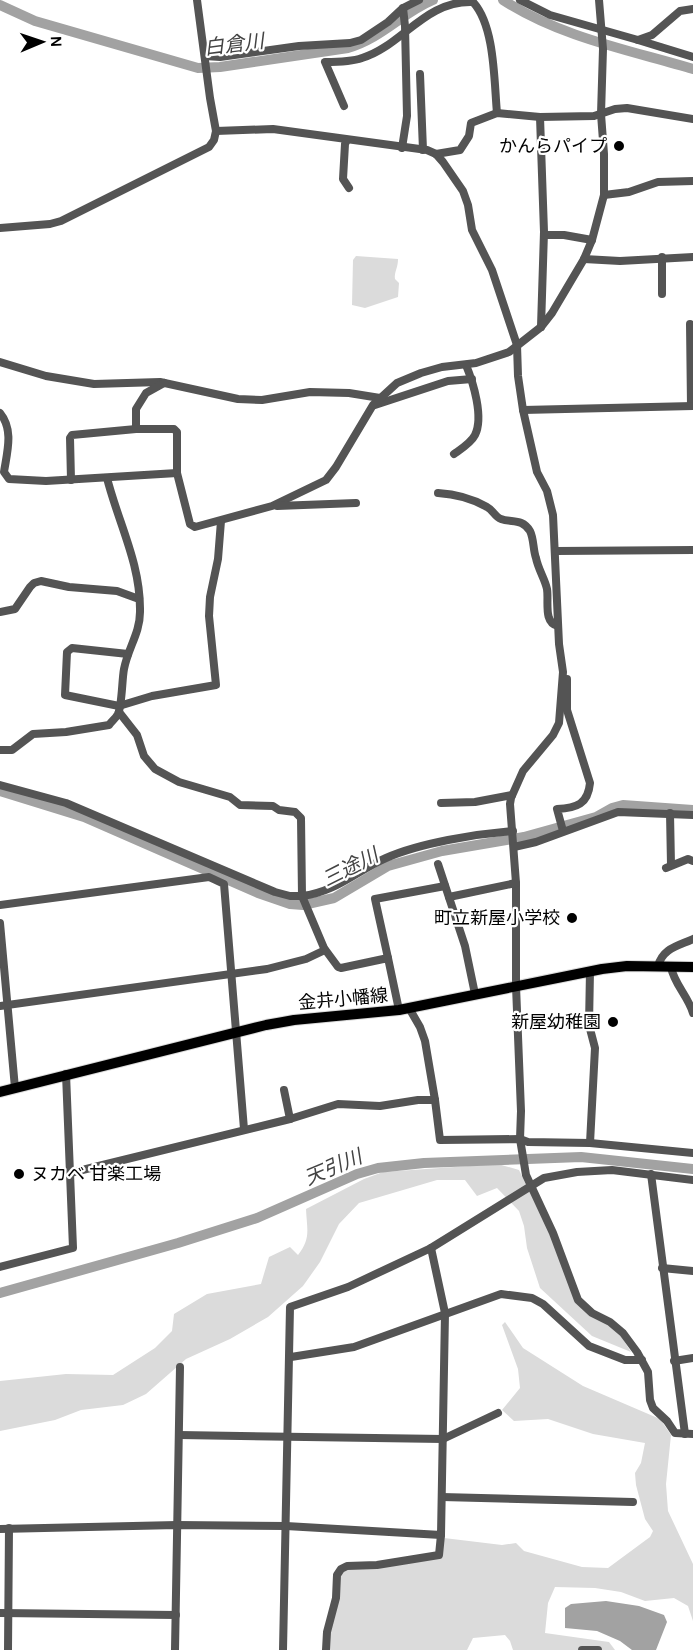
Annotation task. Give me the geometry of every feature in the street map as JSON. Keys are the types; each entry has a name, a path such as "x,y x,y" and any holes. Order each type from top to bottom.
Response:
{"main road":[{"name":"金井小幡線","path":"0,1092 237,1032 294,1020 404,1009 590,971 627,966 693,967"}],"street":[{"path":"0,228 62,221 153,173 209,147 216,131 197,0"},
{"path":"205,57 299,46 350,43 361,40 419,0"},
{"path":"520,0 550,15 693,57"},
{"path":"70,480 70,438 72,435 136,429 174,429 177,432 177,473 190,524 195,527 272,506 326,480 373,405 397,384 442,367 476,363 509,352 541,327 556,307 584,259 592,240 604,195 605,173 601,114 603,49 599,0"},
{"path":"344,106 325,62 362,58 377,51 405,28 430,12 465,1 473,2 487,26 497,113"},
{"path":"638,40 652,35 680,11 693,9"},
{"path":"402,148 407,116 403,10"},
{"path":"420,74 423,150"},
{"path":"216,131 273,129 423,150 436,154 460,150 469,136 471,123 497,113 540,117 594,116 627,108 693,119"},
{"path":"540,117 543,235 541,327"},
{"path":"347,140 343,179 349,188"},
{"path":"436,154 457,179 463,191 472,230 492,270 517,345 523,410 537,472 547,491 553,515 558,626 563,672 559,723 553,735 523,771 510,804 516,883 520,1140 526,1175 553,1233 578,1300 592,1313 610,1322 622,1334 642,1360 648,1372 650,1400 653,1408 667,1421 675,1433 689,1434 674,1361 651,1174"},
{"path":"604,195 629,192 658,182 693,181"},
{"path":"543,235 564,235 592,240"},
{"path":"662,257 662,294"},
{"path":"584,259 620,261 693,257"},
{"path":"523,410 692,406 690,324"},
{"path":"0,362 45,376 94,384 164,383 238,399 262,400 309,392 349,393 380,398"},
{"path":"454,454 475,434 477,421 476,389 466,365"},
{"path":"373,405 448,381 472,379"},
{"path":"136,429 136,409 146,393 164,383"},
{"path":"0,413 9,435 4,472 9,479 70,480 177,473"},
{"path":"0,750 12,750 33,734 66,732 109,725 119,709 128,654 138,634 140,612 132,555 112,501 107,478"},
{"path":"438,492 474,501 493,511 497,517 515,520 524,525 530,532 535,558 547,589 549,620 558,626"},
{"path":"272,506 356,503"},
{"path":"128,654 72,648 67,651 65,695 119,709 152,696 216,685 209,616 210,597 218,559 220,521"},
{"path":"556,551 693,550"},
{"path":"0,612 15,609 30,587 40,581 69,587 117,591 139,599"},
{"path":"563,831 557,809 579,805 589,793 590,783 567,710 564,642"},
{"path":"119,709 137,735 144,756 155,769 179,782 230,797 240,804 273,806 279,810 295,812 301,818 302,896 325,950 338,967 342,968 388,958"},
{"path":"0,785 66,803 275,892 290,896 325,891 341,884 376,862 407,850 513,832"},
{"path":"441,803 475,802 512,795"},
{"path":"514,847 536,842 618,812 693,815"},
{"path":"670,813 668,867 688,859 693,861"},
{"path":"438,864 465,946 475,994"},
{"path":"0,905 209,877 224,884 244,1129"},
{"path":"449,897 516,883"},
{"path":"445,886 375,899 388,958 404,1009 420,1027 424,1041 440,1140 590,1143 693,1153"},
{"path":"0,923 4,1005 15,1088"},
{"path":"658,966 661,956 674,947 693,939"},
{"path":"4,1005 267,969 306,959 325,950"},
{"path":"671,967 673,978 689,1000 693,1013"},
{"path":"590,971 589,1025 595,1048 590,1143"},
{"path":"0,1267 73,1248 66,1074"},
{"path":"284,1090 290,1119"},
{"path":"70,1173 290,1119 338,1104 380,1107 418,1100 435,1100"},
{"path":"283,1650 291,1357 290,1307 348,1287 431,1248 544,1178 576,1172 612,1170 693,1180"},
{"path":"326,1650 327,1632 336,1599 337,1575 341,1569 347,1566 377,1566 439,1555 445,1313 431,1248"},
{"path":"662,1268 693,1271"},
{"path":"291,1357 354,1347 501,1294 532,1298 543,1304 589,1346 618,1358 642,1360"},
{"path":"674,1361 693,1358"},
{"path":"175,1650 180,1367"},
{"path":"179,1435 443,1439 498,1413"},
{"path":"442,1497 633,1502"},
{"path":"0,1528 286,1526 441,1535"},
{"path":"8,1650 9,1528"},
{"path":"0,1613 176,1615"},
{"path":"582,1650 598,1650"}],"shaded area":[{"path":"356,256 398,259 395,279 399,283 398,297 365,308 352,305 353,260"},
{"path":"498,1164 519,1170 551,1235 576,1303 609,1325 621,1336 631,1352 592,1336 540,1288 527,1248 519,1211 497,1188 477,1196 465,1180 437,1180 359,1203 339,1224 320,1262 303,1286 268,1317 230,1339 186,1359 146,1394 123,1405 81,1410 55,1420 0,1431 0,1381 66,1374 113,1375 155,1348 172,1331 174,1314 207,1294 261,1284 269,1257 290,1247 298,1255 307,1239 306,1209 364,1179 383,1172"},
{"path":"505,1322 523,1348 583,1386 660,1419 671,1435 666,1484 668,1511 693,1564 693,1621 688,1606 674,1598 645,1601 621,1592 595,1588 555,1587 548,1603 545,1633 609,1642 615,1650 513,1650 505,1635 473,1638 467,1650 328,1650 340,1576 344,1569 441,1558 444,1538 502,1545 516,1543 524,1551 582,1567 608,1568 650,1537 653,1531 645,1519 635,1473 641,1463 645,1443 593,1434 548,1419 514,1421 502,1410 520,1388 518,1369 502,1325"},
{"path":"606,1601 639,1606 664,1615 667,1622 656,1650 632,1650 620,1641 597,1631 565,1628 565,1608 571,1604"}],"waterway":[{"name":"白倉川","path":"0,5 35,21 198,68 220,67 348,48 382,32 433,0"},
{"name":"白倉川","path":"503,0 525,13 571,33 693,69"},
{"name":"三途川","path":"0,791 84,817 258,893 290,904 303,905 334,898 388,866 442,851 524,837 596,817 623,805 693,810"},
{"name":"天引川","path":"0,1293 178,1243 257,1218 357,1174 378,1168 424,1163 581,1157 693,1169"}],"place":[{"name":"かんらパイプ","path":"619,146"},
{"name":"町立新屋小学校","path":"572,918"},
{"name":"新屋幼稚園","path":"613,1022"},
{"name":"ヌカベ 甘楽工場","path":"19,1174"}]}
